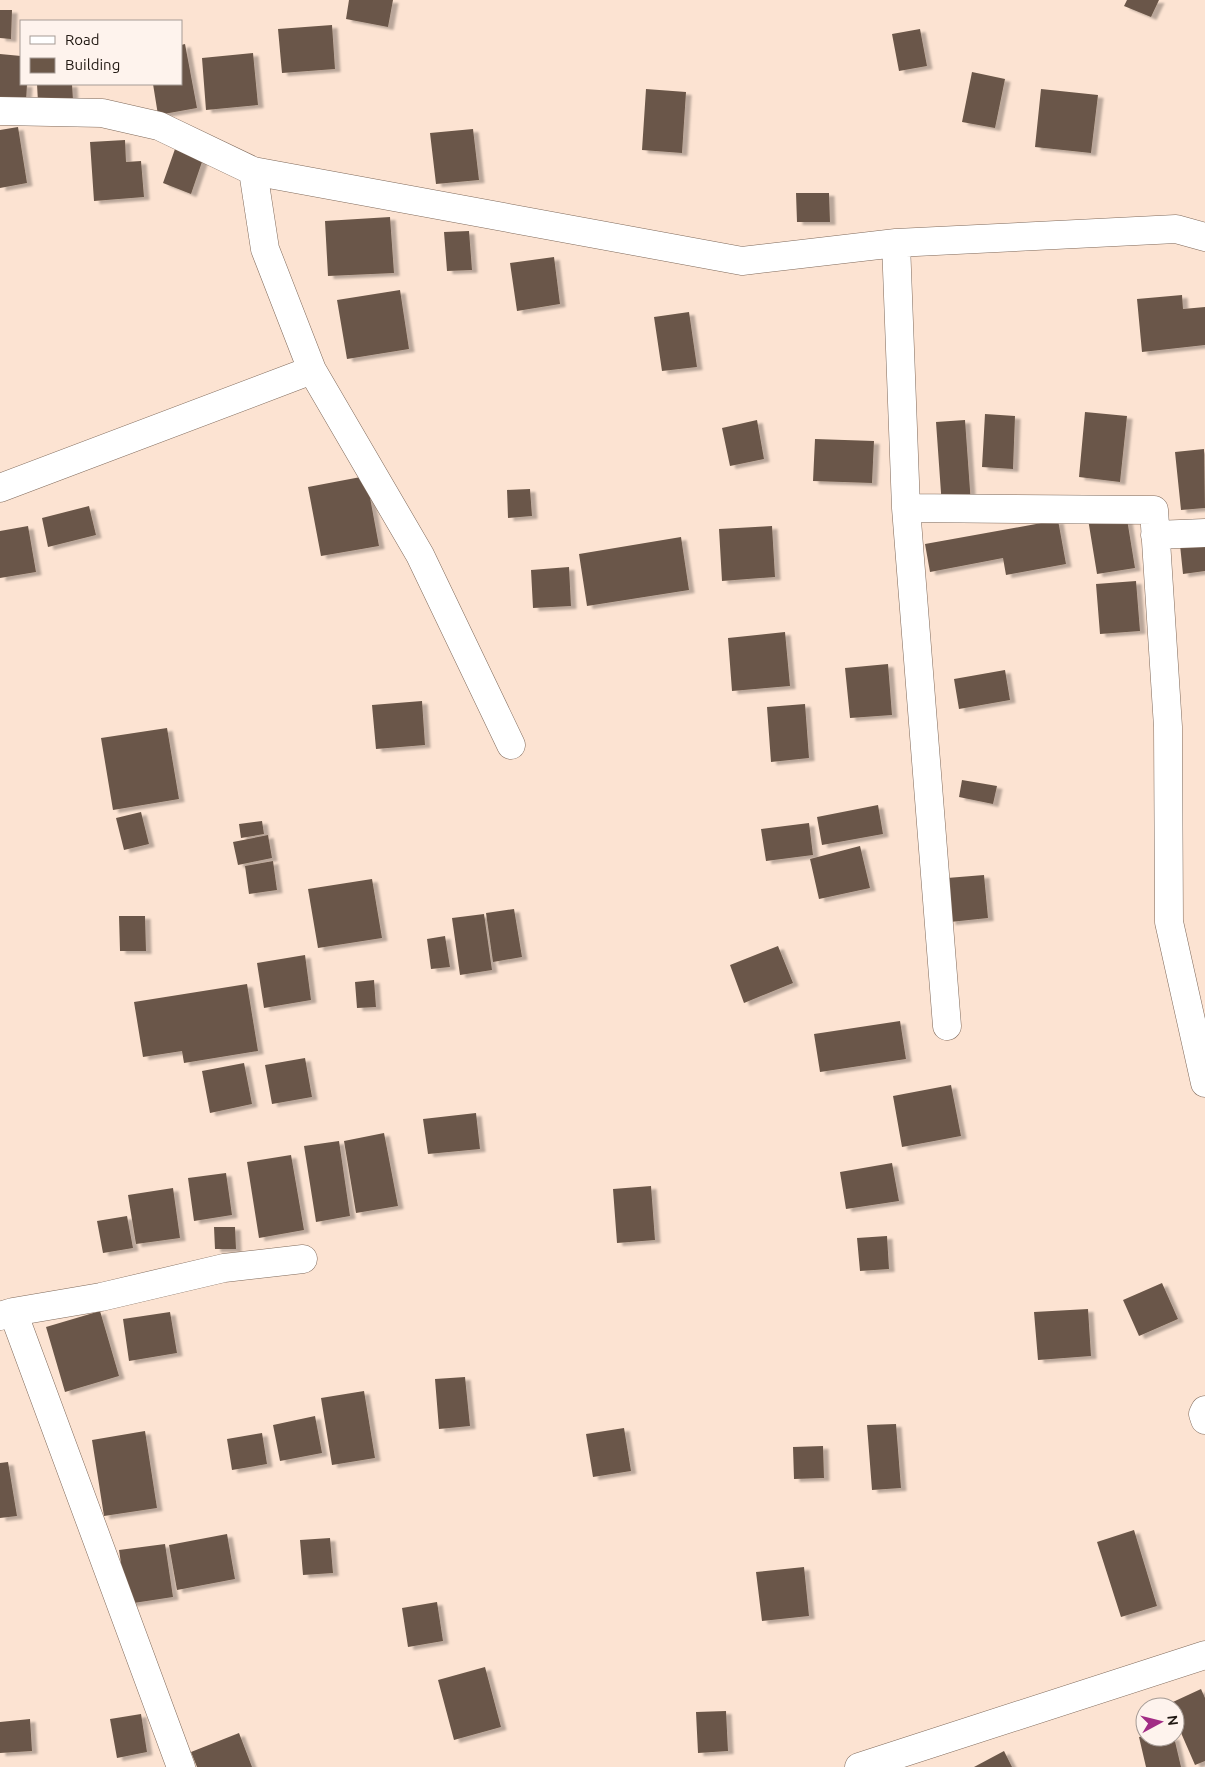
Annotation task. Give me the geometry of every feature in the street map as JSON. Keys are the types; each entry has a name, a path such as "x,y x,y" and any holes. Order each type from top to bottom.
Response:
{"street":[{"path":"0,111 102,112 159,126 253,171 742,261 896,243 1176,229 1205,237"},
{"path":"253,171 265,250 312,370 420,555 511,745"},
{"path":"896,243 906,508 948,1026"},
{"path":"0,488 312,370"},
{"path":"906,508 1154,510 1168,727 1169,922 1205,1084"},
{"path":"1155,535 1205,533"},
{"path":"181,1767 6,1314 100,1296 224,1268 303,1259"},
{"path":"1205,1410 1203,1414 1205,1420"},
{"path":"859,1767 1205,1656"}],"building":[{"path":"349,0 393,0 388,27 346,19"},
{"path":"1127,0 1159,0 1151,17 1124,6"},
{"path":"0,10 12,10 11,39 0,38"},
{"path":"332,25 335,69 282,73 278,29"},
{"path":"920,29 927,66 899,71 892,34"},
{"path":"185,44 197,108 158,115 153,85 182,85 182,45"},
{"path":"253,53 258,105 206,110 202,58"},
{"path":"0,54 20,56 20,85 27,85 26,102 0,100"},
{"path":"972,72 1005,79 995,128 962,122"},
{"path":"37,85 72,85 73,100 38,102"},
{"path":"646,89 686,92 682,153 642,150"},
{"path":"1041,89 1098,95 1091,153 1035,147"},
{"path":"18,127 27,183 0,188 0,130"},
{"path":"473,129 479,180 436,184 430,133"},
{"path":"125,140 126,162 141,161 144,197 94,201 90,142"},
{"path":"175,149 203,159 191,194 163,183"},
{"path":"796,193 829,193 830,222 797,222"},
{"path":"390,217 394,273 328,276 325,221"},
{"path":"469,231 472,270 447,271 444,232"},
{"path":"554,257 560,304 517,311 510,263"},
{"path":"400,290 409,349 347,359 337,300"},
{"path":"1182,295 1183,309 1205,307 1205,345 1142,352 1137,299"},
{"path":"689,312 697,367 662,371 654,317"},
{"path":"1085,412 1127,416 1120,482 1079,477"},
{"path":"985,414 1015,416 1013,469 982,467"},
{"path":"757,420 764,459 730,466 722,428"},
{"path":"965,420 971,504 942,507 936,422"},
{"path":"815,439 874,441 872,483 813,481"},
{"path":"1204,449 1205,508 1181,510 1175,452"},
{"path":"366,476 379,546 321,556 308,487"},
{"path":"530,489 532,516 508,518 507,490"},
{"path":"89,506 96,535 48,547 42,518"},
{"path":"1126,513 1135,568 1097,574 1088,519"},
{"path":"1058,520 1066,564 1006,575 1003,558 930,572 925,544"},
{"path":"28,526 36,572 0,578 0,531"},
{"path":"772,526 775,577 722,581 719,529"},
{"path":"681,537 689,590 587,606 579,554"},
{"path":"1205,542 1205,571 1183,574 1180,545"},
{"path":"569,567 571,606 533,608 531,570"},
{"path":"1136,581 1140,631 1100,634 1096,584"},
{"path":"785,632 790,686 732,691 728,638"},
{"path":"888,664 892,715 850,718 845,668"},
{"path":"1005,670 1010,700 959,709 954,679"},
{"path":"422,701 425,745 376,749 372,705"},
{"path":"805,704 809,758 771,762 767,707"},
{"path":"167,728 179,799 113,810 101,738"},
{"path":"962,780 997,786 993,804 959,797"},
{"path":"878,805 883,834 822,845 817,817"},
{"path":"141,812 149,844 124,850 116,818"},
{"path":"262,821 264,834 241,838 239,824"},
{"path":"809,823 813,855 766,861 761,829"},
{"path":"268,835 272,858 238,865 233,842"},
{"path":"860,846 870,888 819,899 810,859"},
{"path":"273,861 277,890 249,894 245,866"},
{"path":"984,875 988,918 950,922 947,878"},
{"path":"372,879 382,938 318,948 308,889"},
{"path":"514,909 522,957 493,962 486,913"},
{"path":"484,914 492,970 460,975 452,918"},
{"path":"119,916 145,916 146,951 120,951"},
{"path":"445,936 450,967 431,969 427,939"},
{"path":"778,946 793,983 744,1003 730,965"},
{"path":"305,955 311,1000 264,1008 257,963"},
{"path":"374,980 376,1007 357,1008 355,982"},
{"path":"247,984 258,1051 184,1063 182,1051 143,1057 134,1002"},
{"path":"900,1021 906,1059 820,1072 814,1034"},
{"path":"305,1058 312,1097 272,1104 265,1065"},
{"path":"244,1063 252,1104 210,1113 202,1071"},
{"path":"951,1085 961,1136 902,1147 893,1096"},
{"path":"476,1113 480,1149 428,1154 423,1119"},
{"path":"384,1133 398,1206 356,1213 344,1141"},
{"path":"339,1141 350,1216 316,1222 304,1146"},
{"path":"291,1155 304,1230 259,1238 247,1162"},
{"path":"892,1163 899,1201 846,1209 840,1172"},
{"path":"226,1173 232,1215 194,1221 188,1178"},
{"path":"651,1186 655,1240 617,1243 613,1189"},
{"path":"173,1188 180,1238 136,1244 128,1195"},
{"path":"127,1216 133,1248 103,1253 97,1221"},
{"path":"214,1227 235,1227 236,1249 215,1249"},
{"path":"887,1236 889,1269 860,1271 857,1238"},
{"path":"1162,1283 1178,1319 1139,1336 1123,1300"},
{"path":"1088,1309 1091,1356 1038,1360 1034,1312"},
{"path":"100,1311 119,1376 65,1392 46,1327"},
{"path":"170,1312 177,1353 129,1361 123,1319"},
{"path":"465,1377 470,1426 439,1429 435,1379"},
{"path":"364,1391 375,1458 332,1465 321,1398"},
{"path":"315,1416 322,1453 280,1461 273,1425"},
{"path":"896,1424 901,1488 872,1490 867,1425"},
{"path":"624,1428 631,1471 593,1477 586,1434"},
{"path":"145,1431 157,1508 104,1516 92,1440"},
{"path":"262,1433 267,1464 232,1470 227,1439"},
{"path":"823,1446 824,1478 794,1479 793,1447"},
{"path":"8,1462 17,1516 0,1518 0,1463"},
{"path":"1134,1530 1157,1606 1121,1617 1097,1542"},
{"path":"227,1534 235,1579 177,1590 169,1545"},
{"path":"330,1538 333,1573 303,1575 300,1540"},
{"path":"165,1544 173,1597 127,1604 119,1550"},
{"path":"804,1567 809,1616 762,1621 756,1572"},
{"path":"437,1602 443,1641 408,1647 402,1608"},
{"path":"485,1667 501,1727 454,1740 438,1680"},
{"path":"1201,1689 1205,1698 1205,1761 1195,1765 1185,1742 1184,1697"},
{"path":"726,1711 728,1751 698,1753 696,1712"},
{"path":"141,1714 147,1752 117,1758 110,1719"},
{"path":"30,1719 32,1751 0,1753 0,1722"},
{"path":"239,1733 252,1767 197,1767 191,1752"},
{"path":"1141,1747 1176,1747 1181,1767 1146,1767"},
{"path":"1004,1751 1012,1767 974,1767"}]}
